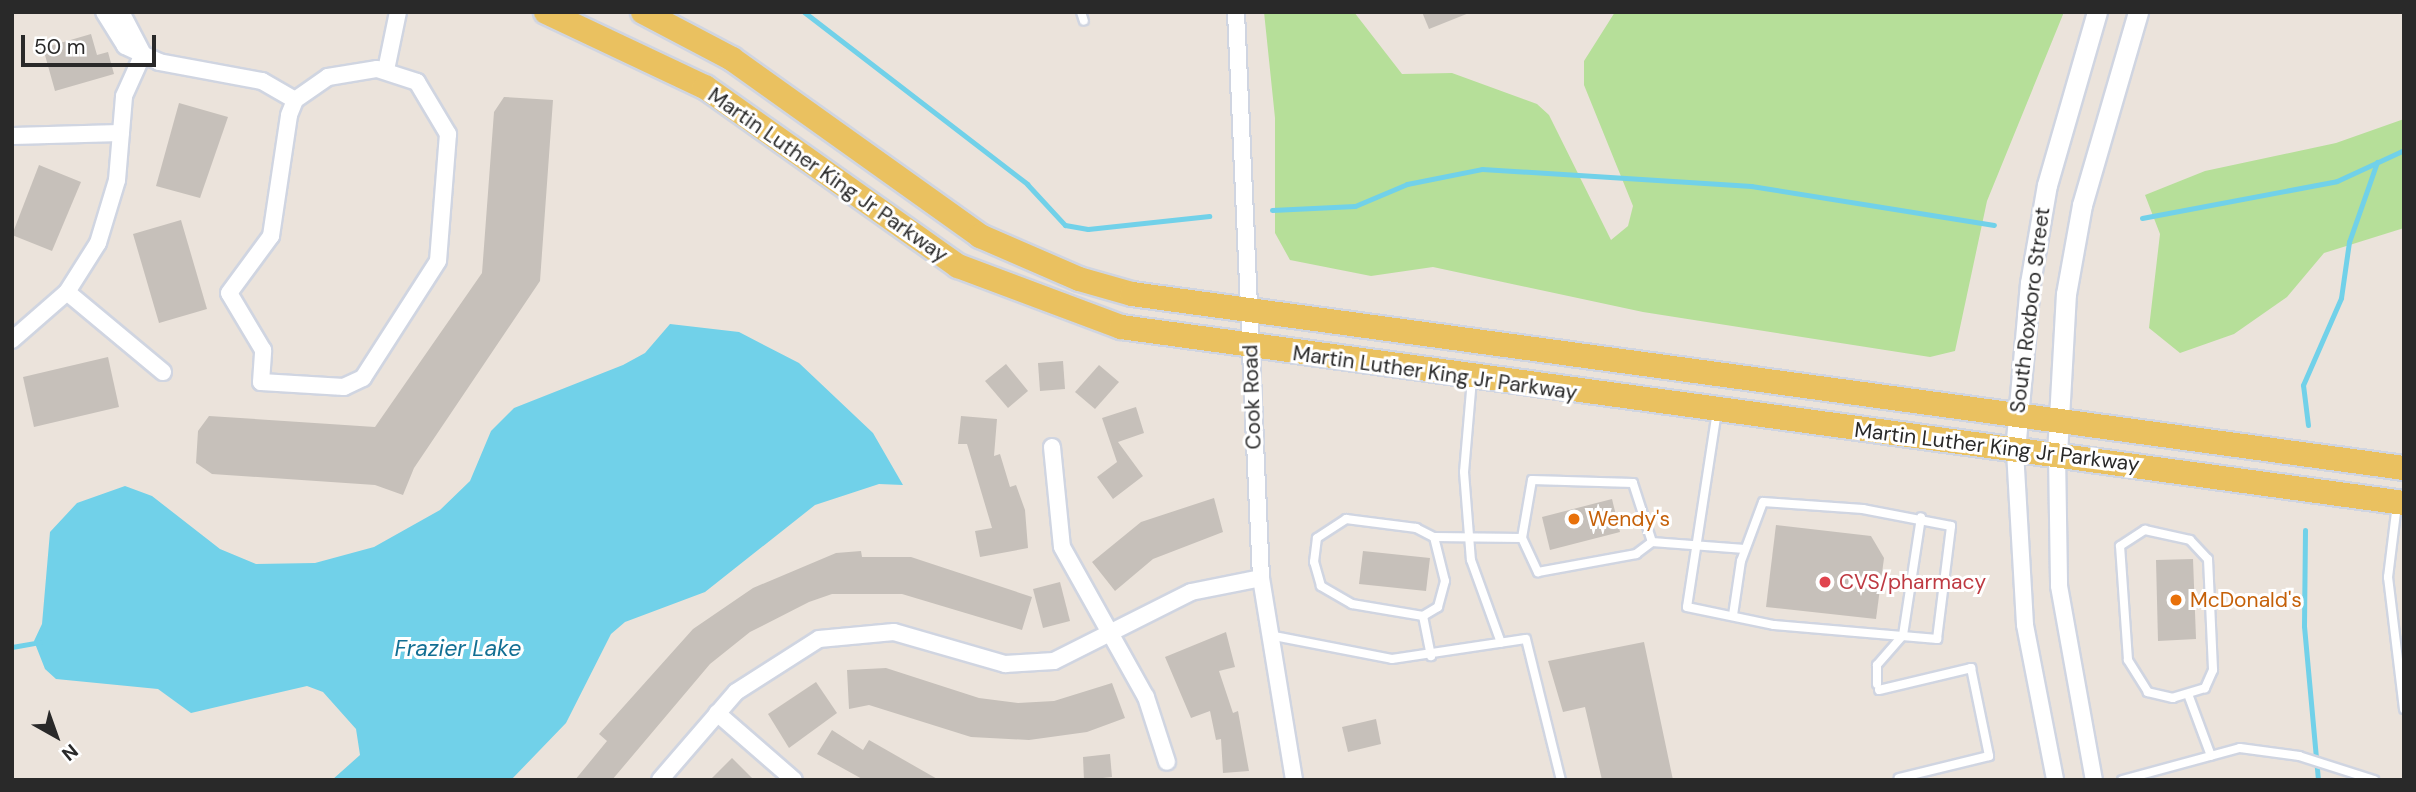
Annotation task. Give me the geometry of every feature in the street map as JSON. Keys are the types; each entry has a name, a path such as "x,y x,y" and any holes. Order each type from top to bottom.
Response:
{"main road":[{"name":"Martin Luther King Jr Parkway","path":"546,12 705,88 958,266 1087,318 1250,348 2015,451 2057,454 2401,503"},
{"name":"Martin Luther King Jr Parkway","path":"643,12 732,58 936,209 991,241 1132,294 2404,468"}],"street":[{"path":"104,12 117,38 142,54 262,81 295,100"},
{"path":"121,12 142,54"},
{"name":"Cook Road","path":"1236,12 1261,578 1294,780"},
{"name":"South Roxboro Street","path":"2056,780 2025,625 2015,451 2016,413 2047,185 2097,12"},
{"name":"South Roxboro Street","path":"2094,780 2059,586 2058,419 2066,294 2082,205 2138,12"},
{"path":"386,70 398,13"},
{"path":"12,341 67,292 107,220 126,89 142,54"},
{"path":"386,70 417,82 448,134 443,229 438,261 363,378 344,387 261,382 263,350 229,293 271,236 295,100 328,77 386,70"},
{"path":"12,136 121,133"},
{"path":"67,292 163,372"},
{"path":"1052,447 1057,534 1146,697 1167,762"},
{"path":"660,780 717,713 753,677 793,651 845,632 894,632 983,660 1029,664 1074,654 1191,592 1261,578"},
{"path":"717,713 794,780"}],"lane":[{"path":"1472,378 1464,472 1469,542 1501,643"},
{"path":"1717,411 1687,607 1733,615 1937,639 1946,592 1951,526 1921,517 1763,502 1745,548 1733,615"},
{"path":"1652,542 1639,488 1579,477 1532,480 1521,538 1538,572 1636,554 1652,542 1697,542 1745,548"},
{"path":"2401,503 2388,577 2404,709"},
{"path":"1899,778 1989,757 1971,668 1878,687 1877,665 1902,635 1921,517"},
{"path":"1434,537 1445,581 1438,607 1423,616 1334,598 1321,586 1316,550 1330,523 1346,519 1416,528 1434,537 1469,542 1521,538"},
{"path":"2145,530 2190,540 2208,559 2213,670 2205,688 2188,694 2173,698 2148,692 2128,660 2120,546 2145,530"},
{"path":"1423,616 1431,656"},
{"path":"1269,635 1392,659 1431,656 1527,639 1561,780"},
{"path":"2188,694 2211,756"},
{"path":"2122,780 2240,748 2287,754 2374,780"}],"green space":[{"path":"1264,12 1354,12 1402,74 1452,73 1537,104 1549,115 1611,240 1628,226 1633,206 1584,85 1584,61 1615,12 2064,12 1987,201 1955,351 1930,357 1643,312 1433,267 1371,276 1290,260 1275,233 1275,118"},
{"path":"2404,119 2404,228 2324,253 2287,297 2234,334 2180,353 2149,328 2160,234 2145,195 2205,171 2336,143"}],"water":[{"name":"Frazier Lake","path":"670,324 739,332 799,363 873,433 903,485 879,484 815,505 705,592 625,622 611,634 566,723 511,780 332,780 360,755 356,729 323,692 307,686 191,713 158,689 56,679 45,669 34,641 42,624 50,532 77,503 125,486 152,496 220,549 256,564 315,563 374,547 440,510 470,481 491,431 514,408 623,365 645,353"}],"building":[{"path":"1422,12 1469,12 1469,13 1429,29"},
{"path":"91,34 97,55 108,52 114,74 55,91 43,48"},
{"path":"504,97 553,100 540,281 414,468 403,495 375,485 212,474 196,463 198,431 209,416 375,427 482,273 494,112"},
{"path":"179,103 228,117 200,198 156,186"},
{"path":"39,165 81,182 52,251 12,235"},
{"path":"181,220 207,309 159,323 133,234"},
{"path":"108,357 119,407 34,427 23,377"},
{"path":"1063,361 1065,389 1040,391 1038,363"},
{"path":"1006,364 1028,391 1008,408 985,381"},
{"path":"1099,365 1119,382 1095,409 1075,392"},
{"path":"1136,407 1144,433 1118,442 1143,476 1113,499 1097,477 1117,462 1102,418"},
{"path":"961,416 997,419 994,456 1000,454 1010,487 1016,485 1025,510 1028,548 980,557 975,531 992,528 967,444 958,444"},
{"path":"1214,498 1223,532 1153,559 1115,591 1092,562 1141,522"},
{"path":"1612,499 1620,532 1550,550 1542,517"},
{"name":"CVS/pharmacy","path":"1776,525 1871,536 1884,558 1876,619 1766,607"},
{"path":"861,551 862,557 911,557 1032,597 1022,630 902,594 832,594 809,602 750,632 710,664 612,780 575,780 607,741 599,734 693,629 753,588 836,553"},
{"path":"1363,551 1430,558 1426,591 1359,584"},
{"name":"McDonald's","path":"2193,559 2196,639 2158,641 2156,560"},
{"path":"1060,582 1070,621 1043,628 1033,589"},
{"path":"1226,632 1235,667 1219,671 1233,713 1238,711 1249,771 1223,773 1221,739 1216,740 1210,711 1191,718 1165,657"},
{"path":"1644,642 1673,780 1602,780 1585,707 1563,712 1548,661"},
{"path":"886,668 979,698 1018,703 1054,701 1112,683 1125,718 1087,732 1029,740 971,737 869,705 849,709 847,670"},
{"path":"816,682 837,713 789,748 768,714"},
{"path":"1376,719 1381,744 1348,752 1342,727"},
{"path":"832,730 863,750 869,740 939,780 864,780 817,754"},
{"path":"1110,754 1112,777 1084,780 1083,757"},
{"path":"732,758 754,780 710,780"}],"waterway":[{"path":"804,12 1027,184 1065,225 1088,229 1209,216"},
{"path":"2142,218 2337,181 2404,150"},
{"path":"2308,425 2303,385 2341,298 2349,242 2377,162"},
{"path":"1272,210 1355,206 1407,184 1482,169 1751,186 1994,225"},
{"path":"2305,530 2304,626 2318,780"},
{"path":"12,647 40,642"}],"place":[{"name":"Wendy's","path":"1574,519"},
{"name":"CVS/pharmacy","path":"1825,582"},
{"name":"McDonald's","path":"2176,600"}]}
